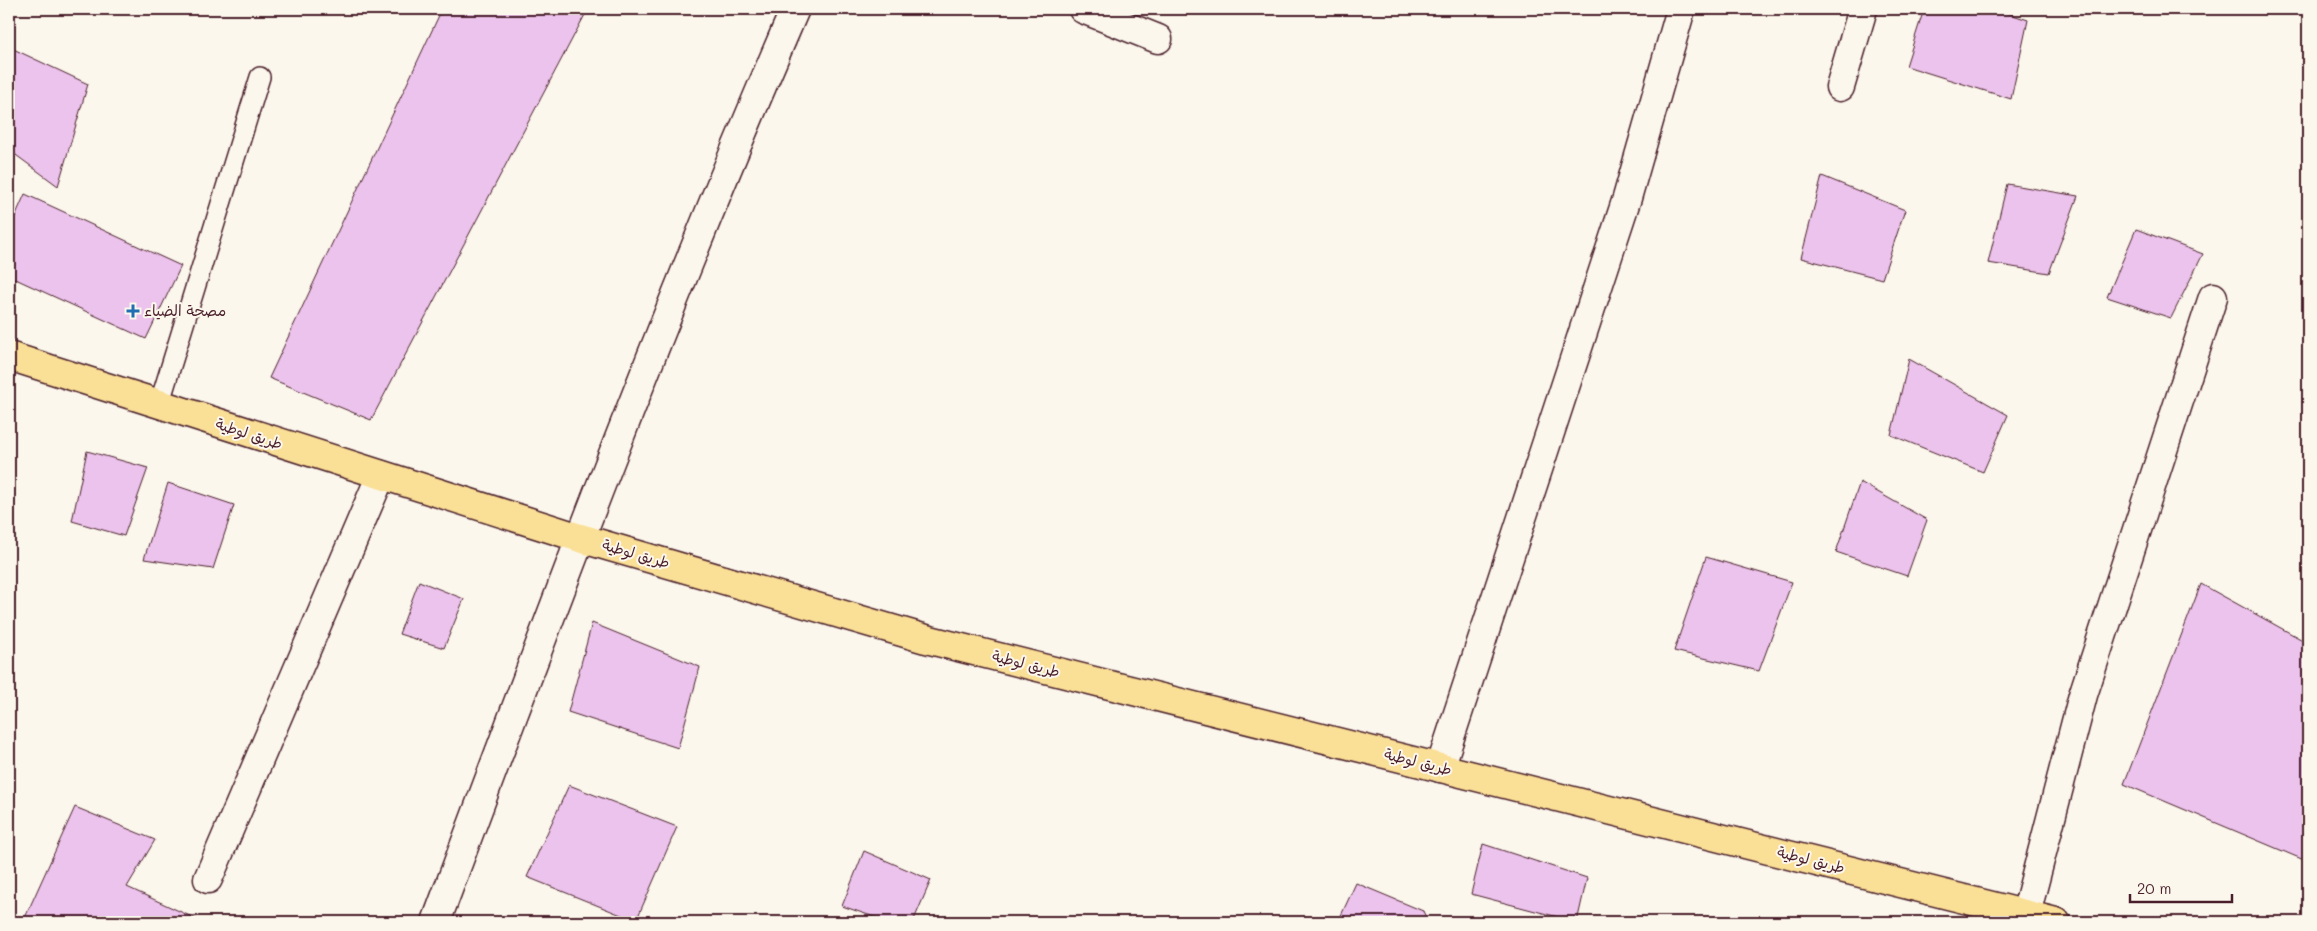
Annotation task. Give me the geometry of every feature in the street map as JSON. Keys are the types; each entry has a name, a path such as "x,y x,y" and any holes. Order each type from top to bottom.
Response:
{"main road":[{"name":"طريق لوطية","path":"9,356 580,538 926,639 2056,922"}],"street":[{"path":"436,922 580,538 669,308 795,9"},
{"path":"1083,9 1158,39"},
{"path":"1440,768 1627,198 1681,9"},
{"path":"1840,87 1862,9"},
{"path":"2026,914 2083,695 2213,298"},
{"path":"208,879 381,475"}],"lane":[{"path":"159,405 260,77"}],"building":[{"path":"442,9 588,9 371,420 269,378"},
{"path":"1924,9 1995,9 2028,20 2011,99 1906,66"},
{"path":"9,47 88,84 58,186 9,150"},
{"path":"1822,176 1905,210 1882,279 1801,258"},
{"path":"2007,184 2078,196 2049,273 1988,263"},
{"path":"25,194 181,266 146,339 9,276 9,230"},
{"path":"2136,229 2203,254 2171,318 2107,297"},
{"path":"1909,359 2008,415 1983,472 1891,435"},
{"path":"87,451 148,468 124,536 72,521"},
{"path":"1860,482 1927,520 1907,576 1836,552"},
{"path":"168,483 234,505 213,569 144,559"},
{"path":"1706,557 1792,582 1759,671 1674,651"},
{"path":"419,581 464,599 444,648 399,634"},
{"path":"2201,584 2308,643 2308,850 2304,860 2124,784"},
{"path":"592,623 700,667 678,748 568,712"},
{"path":"569,785 677,827 636,921 527,877"},
{"path":"75,807 155,840 127,887 203,922 23,922"},
{"path":"1483,844 1587,878 1577,922 1471,894"},
{"path":"864,851 931,880 913,922 889,922 842,906"},
{"path":"1356,883 1423,911 1428,922 1338,922"}],"place":[{"name":"مصحة الضياء","path":"133,311"}]}
